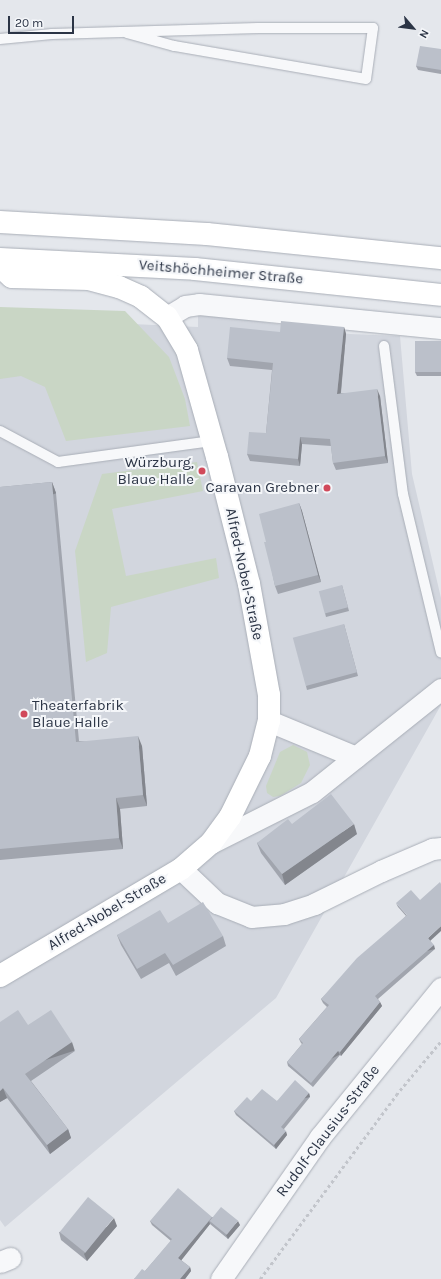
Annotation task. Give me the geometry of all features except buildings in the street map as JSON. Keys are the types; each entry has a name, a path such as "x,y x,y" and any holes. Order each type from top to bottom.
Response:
{"main road":[{"path":"0,222 207,234 441,258"},
{"name":"Veitshöchheimer Straße","path":"0,259 196,269 441,295"},
{"name":"Alfred-Nobel-Straße","path":"0,266 12,277 88,279 118,287 141,297 166,317 187,350 249,584 269,695 270,722 260,756 230,817 211,843 181,869 0,976"}],"street":[{"path":"166,317 185,306 200,304 441,328"},
{"name":"Alfred-Nobel-Straße","path":"211,843 312,792 441,690"},
{"path":"270,722 356,757"},
{"path":"181,869 217,903 251,917 284,914 314,904 381,871 432,849 441,848"},
{"name":"Rudolf-Clausius-Straße","path":"221,1279 320,1137 441,988"}],"lane":[{"path":"0,39 52,34 258,28 373,28 366,79 174,46 127,33"},
{"path":"384,346 403,494 441,652"},
{"path":"0,431 58,462 212,441"}],"path":[{"path":"260,1279 396,1095 441,1041"}],"shaded area":[{"path":"198,313 350,334 400,336 412,474 441,598 441,705 276,998 5,1227 0,1220 0,318 198,327"}],"green space":[{"path":"0,307 125,311 169,357 185,399 190,426 66,441 45,387 21,376 0,379"},
{"path":"197,462 203,491 112,509 126,576 216,558 219,578 111,607 107,653 86,662 75,551 102,474"},
{"path":"293,745 307,752 310,765 301,783 280,796 273,797 267,793 266,786 280,752"}],"place":[{"name":"Würzburg, Blaue Halle","path":"202,471"},
{"name":"Caravan Grebner","path":"327,488"},
{"name":"Theaterfabrik Blaue Halle","path":"24,714"}]}
